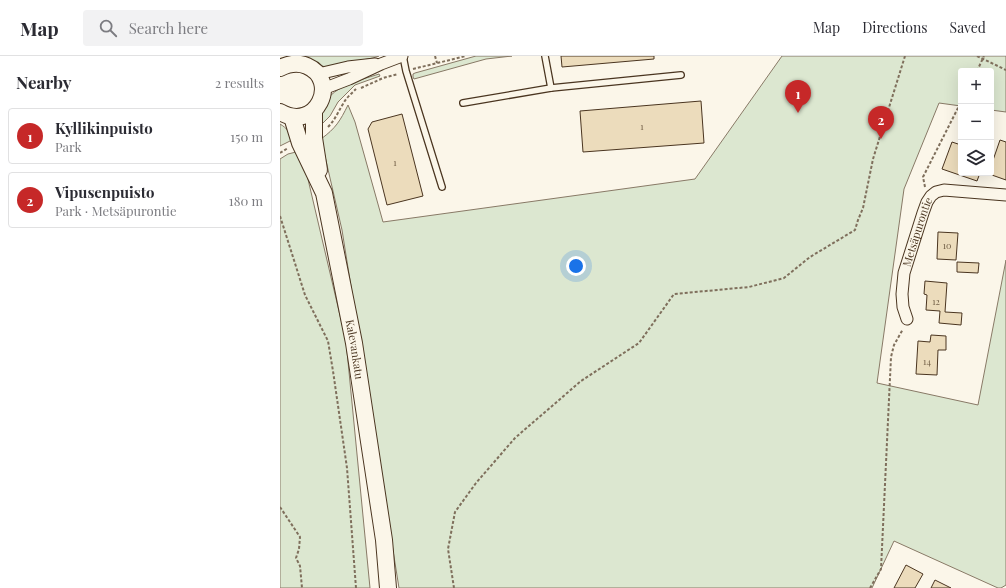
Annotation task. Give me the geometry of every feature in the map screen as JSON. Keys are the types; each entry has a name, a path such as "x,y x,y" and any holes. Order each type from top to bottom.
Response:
{"main road":[{"path":"280,62 280,68 292,64 296,60 310,67 320,82 323,96 318,107 314,111 307,141"},
{"name":"Kalevankatu","path":"286,115 303,117 314,111"},
{"name":"Kalevankatu","path":"286,115 307,141 324,193 354,343 384,540 388,588"}],"street":[{"path":"320,82 340,84 381,64 403,56"},
{"path":"320,82 348,67 381,64"},
{"name":"Metsäpurontie","path":"907,319 903,307 902,294 904,273 923,212 931,196 936,192 944,190 1006,195"}],"lane":[{"path":"403,56 406,71 442,187"},
{"path":"545,56 551,88"},
{"path":"463,102 551,88 681,75"}],"path":[{"path":"435,56 437,64"},
{"path":"280,152 324,132 333,123 344,103 356,89 383,78 406,71 466,56"},
{"path":"454,588 448,549 455,512 476,482 515,438 581,381 639,342 674,294 749,286 784,278 810,257 855,230 863,208 873,159 905,56"},
{"path":"977,56 984,57 1006,70"},
{"path":"978,68 984,57"},
{"path":"927,202 923,176 960,104"},
{"path":"280,216 305,295 328,341 347,468 356,588"},
{"path":"870,588 881,569 891,357 894,345 907,319"},
{"path":"280,507 300,537 296,558 300,566 302,588"}],"green space":[{"path":"300,56 379,56 326,67 303,59"},
{"path":"476,56 512,56 486,59 414,79 413,77 413,74 415,73"},
{"path":"782,56 1006,56 1006,112 994,110 994,68 958,68 958,106 939,103 904,189 877,383 978,405 1006,260 1006,585 998,588 894,541 872,588 399,588 342,230 321,139 337,124 348,105 355,122 383,222 695,179"},
{"path":"379,74 380,76 355,85 338,102 330,116 319,127 322,109 331,95 354,82"},
{"path":"280,124 288,131 292,140 280,146"},
{"path":"296,152 307,175 346,341 370,588 280,588 280,159 288,154"}],"building":[{"path":"561,56 654,56 654,59 562,67"},
{"path":"701,101 704,143 583,152 580,111"},
{"path":"402,114 423,196 387,205 368,129 372,122"},
{"path":"1000,140 1006,142 1006,180 994,176 994,157"},
{"path":"952,142 958,144 958,174 942,169"},
{"path":"962,176 979,176 977,181"},
{"path":"938,232 958,233 956,260 937,259"},
{"path":"957,262 979,263 978,273 957,272"},
{"path":"925,281 947,283 945,312 962,313 961,325 939,323 940,311 926,310 927,295 924,294"},
{"path":"931,335 946,336 946,350 938,350 937,375 916,374 918,341 930,342"},
{"path":"906,565 923,574 915,588 894,588"},
{"path":"935,580 951,588 931,588"}],"place":[{"name":"Kyllikinpuisto","path":"798,113"},
{"name":"Vipusenpuisto","path":"881,139"}]}
